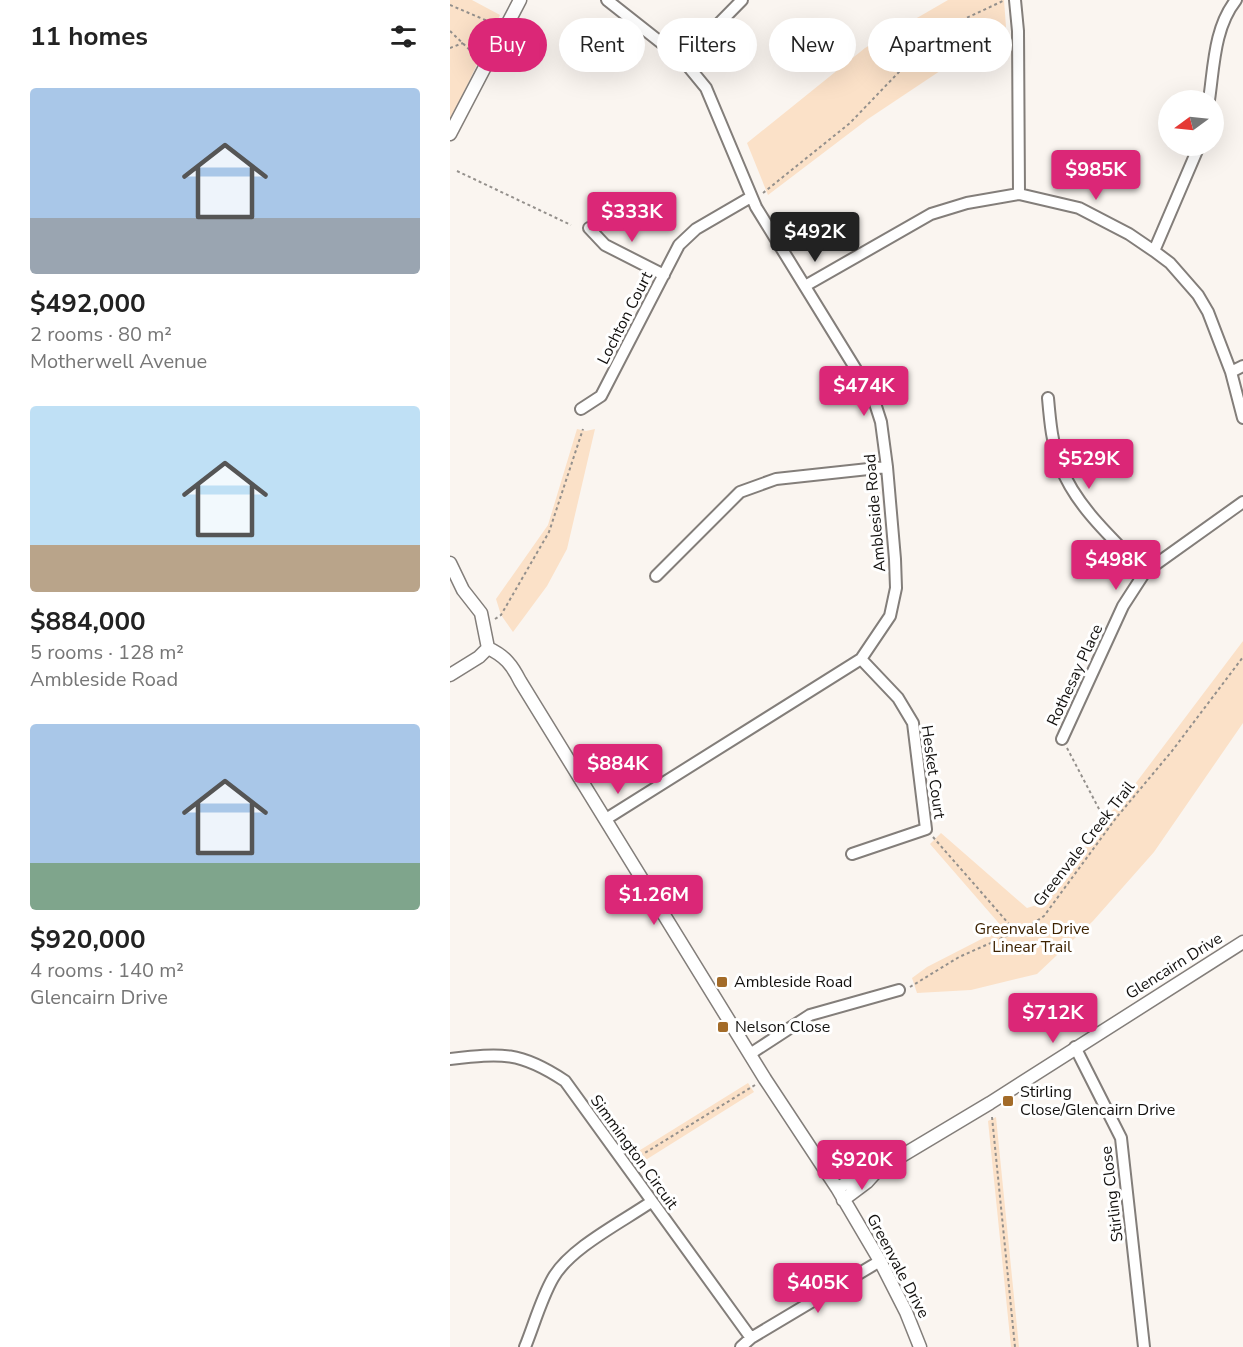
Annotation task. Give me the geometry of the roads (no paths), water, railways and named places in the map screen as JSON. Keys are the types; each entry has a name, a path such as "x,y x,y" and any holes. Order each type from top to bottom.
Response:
{"street":[{"path":"450,134 520,0"},
{"name":"Ambleside Road","path":"607,0 657,39"},
{"path":"724,18 742,0"},
{"path":"1015,0 1018,31 1019,194"},
{"path":"1210,90 1217,37 1227,11 1236,0"},
{"name":"Ambleside Road","path":"606,819 861,658 890,616 896,588 887,467 881,422 873,397 805,286 755,196 706,88 693,72"},
{"path":"1154,251 1195,156"},
{"path":"805,286 931,214 967,203 1019,194 1079,208 1129,234 1154,251 1170,263 1198,295 1208,312 1231,372 1243,418"},
{"name":"Lochton Court","path":"581,410 601,396 680,245 696,229 755,196"},
{"path":"589,228 605,245 664,274"},
{"path":"1231,372 1243,366"},
{"path":"1048,398 1051,430 1061,468 1079,502 1146,572"},
{"path":"656,576 740,492 776,479 887,467"},
{"name":"Rothesay Place","path":"1062,739 1123,606 1146,572 1243,502"},
{"path":"450,562 463,590 481,613 488,648 479,657 450,675"},
{"name":"Greenvale Drive","path":"488,648 501,654 512,664 520,681 765,1079 840,1194 880,1261 906,1312 920,1347"},
{"name":"Hesket Court","path":"852,854 926,829 913,723 898,698 861,658"},
{"name":"Glencairn Drive","path":"840,1194 867,1182 878,1170 990,1103 1243,942"},
{"path":"750,1054 810,1016 899,990"},
{"name":"Stirling Close","path":"1075,1047 1120,1138 1144,1347"},
{"name":"Simmington Circuit","path":"450,1059 485,1055 514,1056 541,1065 565,1081 751,1338"},
{"path":"525,1347 552,1279 562,1264 574,1253 651,1202"},
{"path":"741,1347 751,1338 880,1261"}],"place":[{"name":"Ambleside Road","path":"722,982"},
{"name":"Nelson Close","path":"723,1027"},
{"name":"Stirling Close/Glencairn Drive","path":"1008,1101"}],"park label":[{"name":"Greenvale Drive Linear Trail","path":"1032,938"}]}
